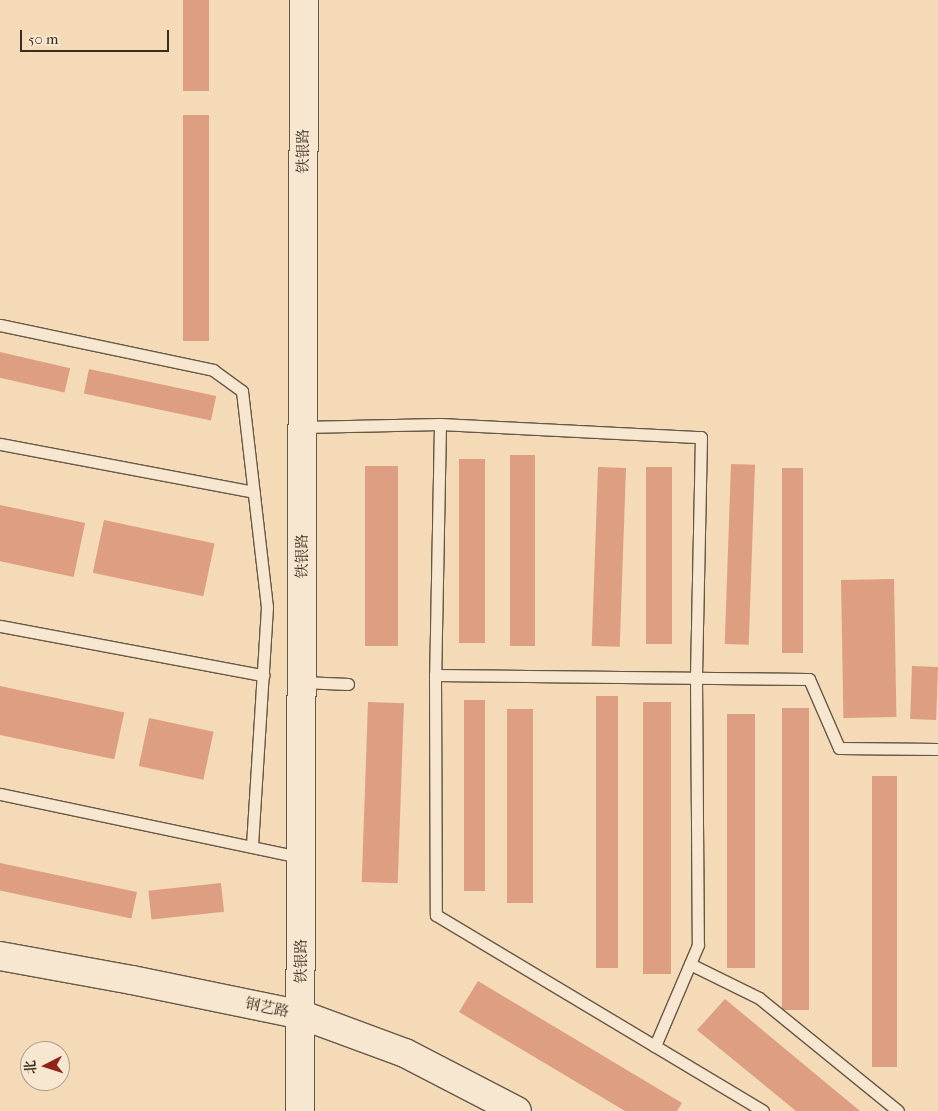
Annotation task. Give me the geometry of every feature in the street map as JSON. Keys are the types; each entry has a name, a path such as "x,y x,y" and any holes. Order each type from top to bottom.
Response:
{"main road":[{"name":"铁银路","path":"300,1111 302,1015 304,0"},
{"name":"钢艺路","path":"0,956 132,980 302,1015 404,1053 517,1111"}],"lane":[{"path":"0,326 213,370 242,391 267,607 252,847"},
{"path":"303,428 440,424 701,437 696,678 698,945 655,1046"},
{"path":"440,424 435,675 436,915 763,1111"},
{"path":"0,444 254,492"},
{"path":"0,626 263,675"},
{"path":"435,675 809,679 839,748 938,749"},
{"path":"302,682 348,684"},
{"path":"0,794 302,857"},
{"path":"690,964 759,998 898,1111"}],"building":[{"path":"183,0 209,0 209,91 183,91"},
{"path":"183,115 209,115 209,341 183,341"},
{"path":"0,352 70,368 65,393 0,378"},
{"path":"89,369 216,396 211,420 84,393"},
{"path":"510,455 535,455 535,646 510,646"},
{"path":"459,459 485,459 485,643 459,643"},
{"path":"731,464 755,465 749,645 725,644"},
{"path":"365,466 398,466 398,646 365,646"},
{"path":"598,467 626,468 620,647 592,646"},
{"path":"646,467 672,467 672,644 646,644"},
{"path":"782,468 803,468 803,653 782,653"},
{"path":"0,505 85,523 74,577 0,561"},
{"path":"104,520 215,543 203,596 93,573"},
{"path":"894,579 896,717 843,718 841,580"},
{"path":"912,666 938,667 936,720 910,719"},
{"path":"0,686 124,712 114,759 0,735"},
{"path":"596,696 618,696 618,968 596,968"},
{"path":"464,700 485,700 485,891 464,891"},
{"path":"368,702 404,703 398,883 362,882"},
{"path":"643,702 671,702 671,974 643,974"},
{"path":"782,708 809,708 809,1010 782,1010"},
{"path":"507,709 533,709 533,903 507,903"},
{"path":"727,714 755,714 755,968 727,968"},
{"path":"149,718 214,732 203,780 139,766"},
{"path":"872,776 897,776 897,1067 872,1067"},
{"path":"0,863 137,892 131,919 0,891"},
{"path":"221,883 224,912 151,919 148,891"},
{"path":"478,981 682,1103 677,1111 625,1111 459,1012"},
{"path":"725,999 860,1111 796,1111 697,1030"}]}
